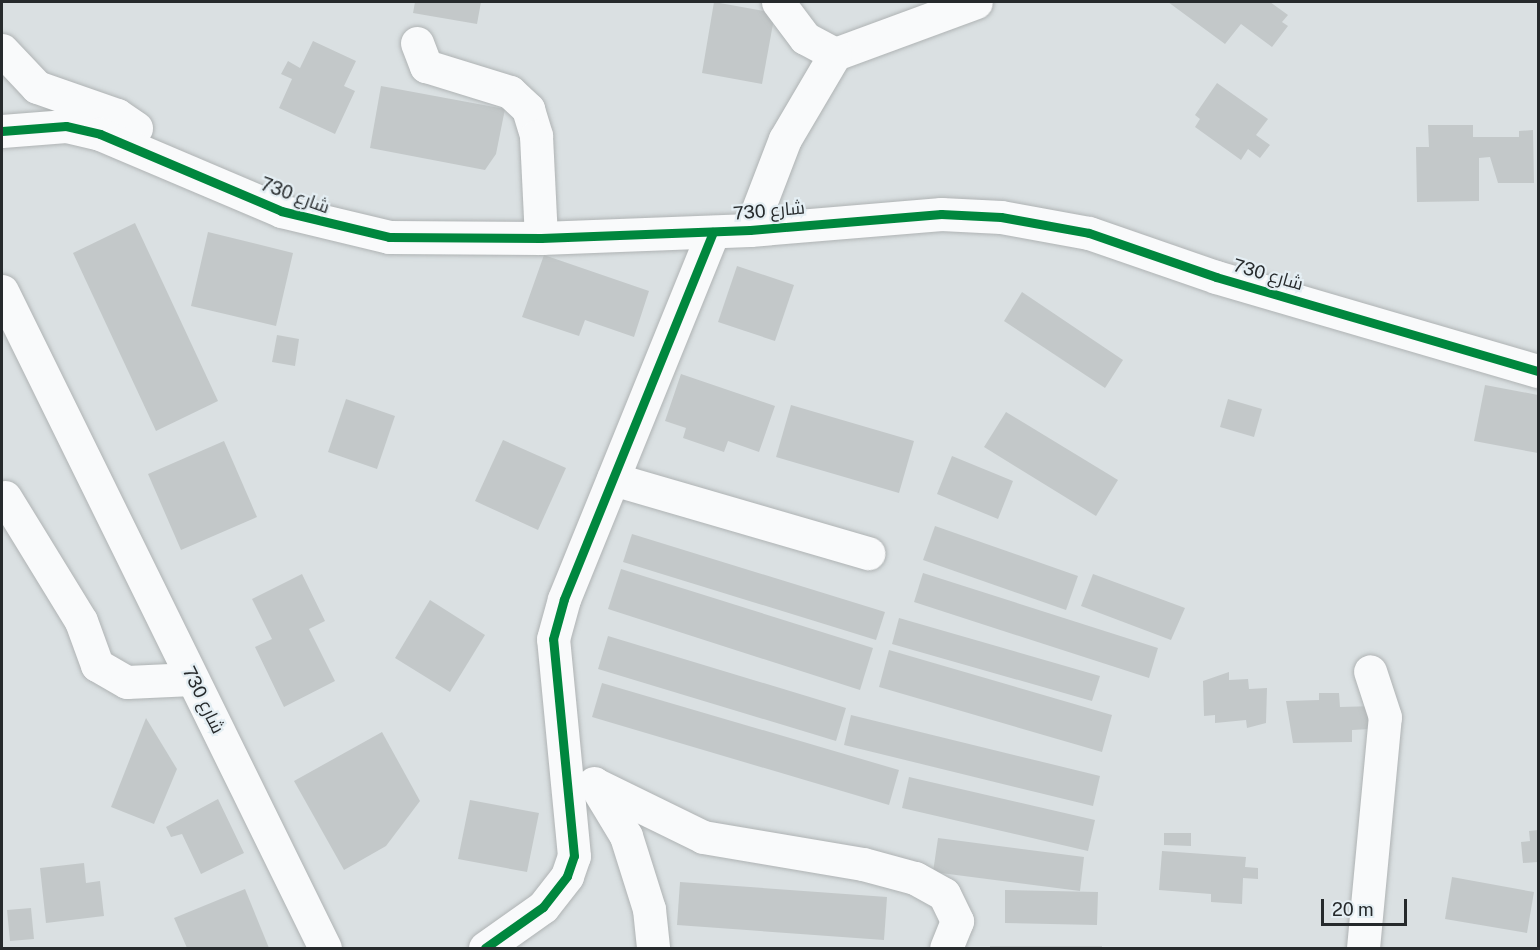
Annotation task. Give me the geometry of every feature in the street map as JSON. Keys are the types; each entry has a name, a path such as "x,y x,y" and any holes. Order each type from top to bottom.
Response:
{"street":[{"path":"778,2 805,38 835,54"},
{"path":"750,230 785,139 835,54 976,2"},
{"path":"417,42 426,66 510,92 528,109 536,136 541,238"},
{"path":"2,50 37,87 117,116 223,186"},
{"name":"شارع 730","path":"2,131 66,126 100,134 316,223 389,237 541,238 713,232 941,214 1045,225 1089,233 1216,277 1539,371"},
{"path":"485,948 543,907 567,876 574,856 567,766 555,705 553,639 613,479 713,232"},
{"name":"شارع 730","path":"2,291 325,948"},
{"path":"613,479 868,553"},
{"path":"5,497 81,621 97,665 127,682 192,679"},
{"path":"1363,948 1385,717 1370,671"},
{"path":"567,766 595,784 703,837 864,864 915,878 944,894 957,921 946,948"},
{"path":"595,784 626,836 649,909 653,948"}],"building":[{"path":"415,2 481,2 477,24 413,13"},
{"path":"714,2 775,13 762,84 702,73"},
{"path":"1168,2 1270,2 1288,15 1282,22 1288,26 1272,47 1241,24 1225,44"},
{"path":"313,41 356,61 344,86 355,91 335,134 279,108 292,79 281,74 288,61 300,68"},
{"path":"1217,83 1268,119 1256,135 1270,145 1260,158 1248,149 1241,160 1195,127 1200,119 1195,115"},
{"path":"381,86 505,109 496,154 485,170 370,148"},
{"path":"1428,125 1473,125 1473,137 1519,137 1519,131 1533,130 1534,183 1498,183 1490,157 1479,158 1479,201 1417,202 1416,147 1429,147"},
{"path":"135,223 218,401 156,431 73,253"},
{"path":"208,232 293,253 276,326 191,306"},
{"path":"544,255 649,291 634,337 585,320 579,336 522,317"},
{"path":"737,266 794,285 775,341 718,322"},
{"path":"1022,292 1123,360 1105,388 1004,321"},
{"path":"277,335 299,339 295,366 272,362"},
{"path":"681,374 775,406 759,452 728,441 724,452 683,438 686,428 665,421"},
{"path":"1485,385 1538,395 1538,453 1474,441"},
{"path":"346,399 395,416 377,469 328,452"},
{"path":"1228,399 1262,409 1254,437 1220,427"},
{"path":"791,405 914,441 899,493 776,457"},
{"path":"1006,412 1118,480 1096,516 984,447"},
{"path":"503,440 566,468 538,530 475,501"},
{"path":"224,441 257,517 181,550 148,474"},
{"path":"952,456 1013,481 998,519 937,494"},
{"path":"935,526 1078,576 1066,610 923,560"},
{"path":"632,534 885,612 876,640 623,562"},
{"path":"621,569 873,648 860,690 608,609"},
{"path":"923,573 1158,648 1149,678 914,602"},
{"path":"302,574 325,621 309,629 335,681 284,707 255,647 272,639 252,599"},
{"path":"1093,574 1185,608 1171,640 1081,606"},
{"path":"430,600 485,635 450,692 395,658"},
{"path":"899,618 1100,676 1092,701 892,644"},
{"path":"608,636 846,708 836,741 598,669"},
{"path":"889,650 1112,715 1102,752 879,687"},
{"path":"1229,672 1229,680 1248,679 1249,689 1267,688 1266,723 1247,728 1246,720 1215,723 1215,715 1204,716 1203,681"},
{"path":"602,683 899,770 889,805 592,717"},
{"path":"1319,693 1339,693 1340,707 1375,706 1370,729 1352,730 1352,742 1293,743 1286,701 1319,700"},
{"path":"851,715 1100,776 1093,806 844,745"},
{"path":"146,718 177,769 154,824 111,807"},
{"path":"382,732 420,801 386,846 344,870 294,781"},
{"path":"909,777 1095,820 1088,851 902,808"},
{"path":"218,799 244,853 201,874 182,834 171,837 166,827"},
{"path":"470,800 539,813 527,872 458,859"},
{"path":"1538,830 1538,862 1523,863 1521,842 1530,841 1529,831"},
{"path":"1164,833 1191,833 1191,846 1164,845"},
{"path":"938,838 1084,857 1080,891 933,872"},
{"path":"1162,851 1246,857 1245,867 1258,868 1258,879 1243,878 1242,904 1211,902 1211,894 1159,890"},
{"path":"84,863 86,883 100,881 104,916 46,923 40,868"},
{"path":"1452,877 1534,892 1527,933 1445,919"},
{"path":"680,882 887,897 884,940 677,925"},
{"path":"245,889 269,948 187,948 174,918"},
{"path":"1005,890 1098,892 1097,925 1005,923"},
{"path":"31,908 34,939 10,941 7,910"},
{"path":"990,946 1102,946 1102,948 990,948"}],"cycle path":[{"path":"2,131 66,126 100,134 281,211 389,237 541,238 750,230 941,214 1001,217 1089,233 1216,277 1538,371"},
{"path":"485,948 543,907 567,876 574,856 553,639 564,599 713,232"}]}
